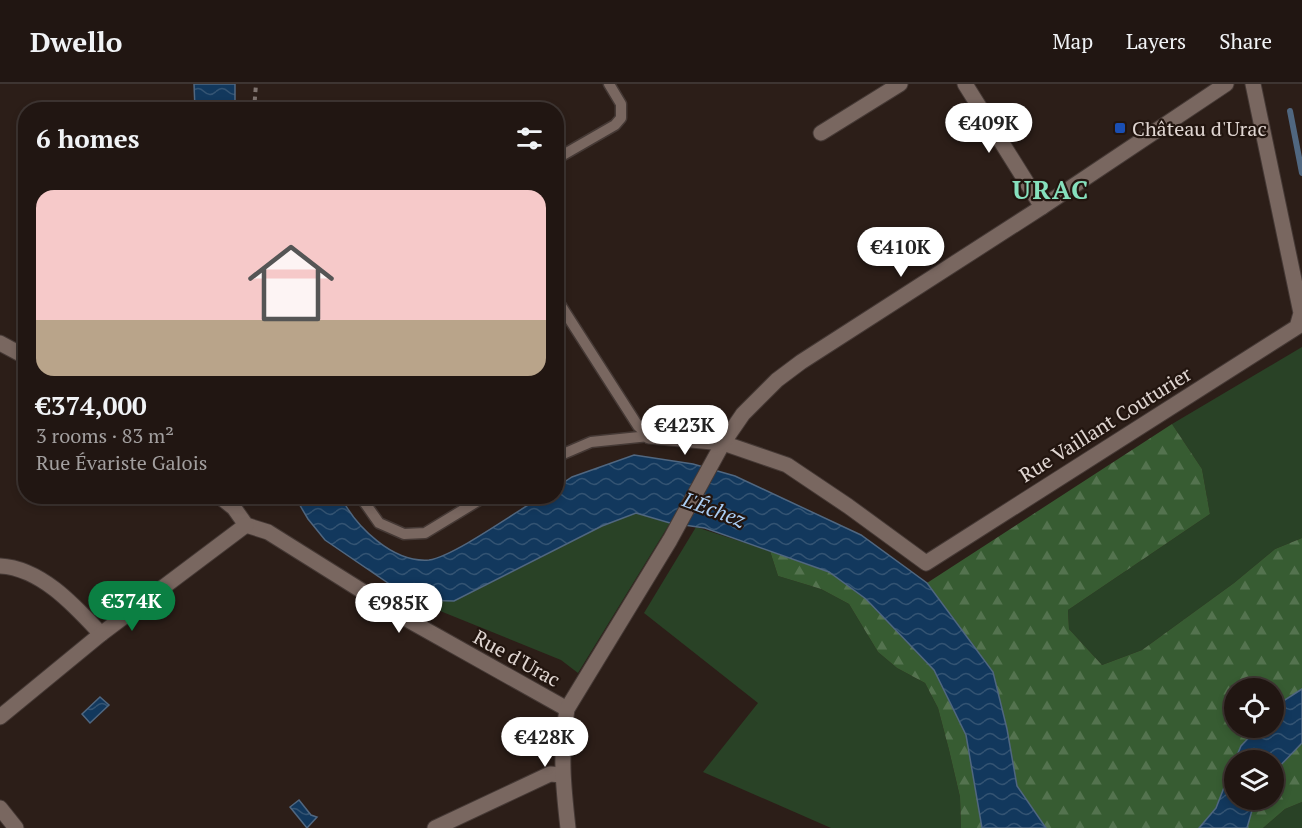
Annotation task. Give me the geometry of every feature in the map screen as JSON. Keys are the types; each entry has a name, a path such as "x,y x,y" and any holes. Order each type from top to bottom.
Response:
{"street":[{"path":"821,133 900,84"},
{"path":"964,84 1042,207"},
{"name":"Rue d'Urac","path":"229,504 246,525 268,532 410,621 567,709 670,540 719,449 743,414 777,380 1226,84"},
{"name":"Rue Vaillant Couturier","path":"719,449 787,465 926,563 1297,327 1301,313 1253,84"},
{"path":"0,343 18,353"},
{"path":"649,436 719,449"},
{"path":"0,717 101,634 246,525"},
{"path":"0,566 14,567 34,576 76,608 101,634"},
{"path":"567,709 562,739 562,775 568,828"},
{"path":"435,828 550,774 562,775"},
{"path":"0,808 16,828"}],"lane":[{"path":"564,154 615,125 621,118 621,104 609,84"},
{"path":"564,310 638,426 649,436"},
{"path":"564,454 591,442 649,436"},
{"path":"366,504 379,523 404,534 425,533 473,504"}],"path":[{"path":"255,102 256,84"}],"green space":[{"path":"1302,347 1302,538 1275,549 1234,583 1142,650 1102,665 1069,629 1068,610 1210,514 1202,469 1172,424"},
{"path":"1172,424 1202,469 1210,514 1068,610 1069,629 1102,665 1142,650 1234,583 1275,549 1302,538 1302,689 1284,700 1284,678 1224,678 1224,738 1249,738 1239,750 1224,750 1224,788 1216,808 1199,828 1046,828 1017,786 1007,729 993,672 927,583"},
{"path":"636,513 670,523 578,673 561,660 413,600 454,601 602,526"},
{"path":"696,527 770,551 778,576 821,589 849,604 878,652 897,668 925,683 938,708 949,750 960,797 961,828 831,828 703,772 758,703 644,613"},
{"path":"770,551 829,572 866,599 934,670 966,735 982,828 961,828 960,797 949,750 938,708 925,683 897,668 878,652 849,604 821,589 778,576"},
{"path":"1302,743 1302,802 1284,810 1284,762"},
{"path":"1302,802 1302,828 1263,828 1284,810"},
{"path":"1252,810 1284,810 1263,828 1247,828"}],"water":[{"path":"194,84 235,84 235,102 195,102"},
{"name":"L'Échez","path":"634,455 693,464 735,476 861,535 927,583 993,672 1007,729 1017,786 1046,828 982,828 966,735 934,670 866,599 829,572 705,528 670,523 636,513 602,526 454,601 413,600 325,540 299,504 345,504 356,520 377,541 402,556 429,560 453,551 530,504 564,504 564,482 572,477"},
{"path":"1302,689 1302,743 1284,762 1284,750 1239,750 1249,738 1284,738 1284,700"},
{"path":"100,697 109,705 90,723 82,714"},
{"path":"1224,788 1224,810 1252,810 1247,828 1199,828 1216,808"},
{"path":"299,800 311,815 317,817 307,828 290,807"}],"waterway":[{"path":"1290,111 1302,173"}],"place":[{"name":"Château d'Urac","path":"1120,128"}],"district":[{"name":"URAC","path":"1051,189"}]}
